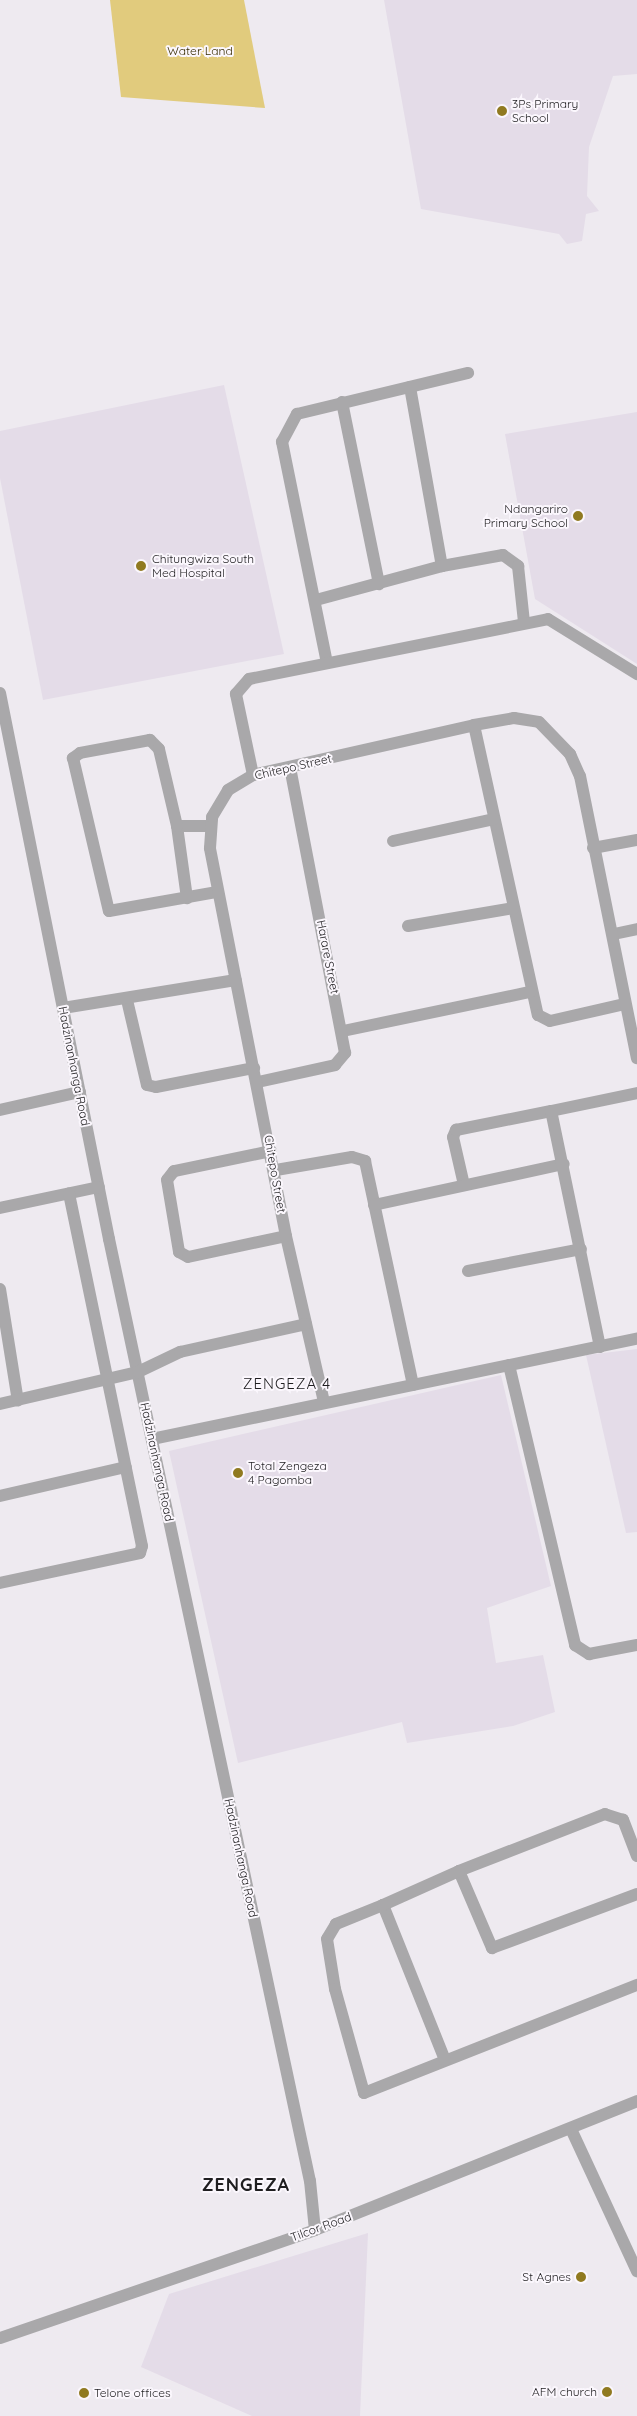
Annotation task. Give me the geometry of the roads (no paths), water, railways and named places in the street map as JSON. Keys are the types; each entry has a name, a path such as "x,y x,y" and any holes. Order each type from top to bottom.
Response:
{"street":[{"path":"327,663 316,600 282,442 297,414 468,373"},
{"path":"410,387 442,566"},
{"path":"342,402 379,584"},
{"path":"316,600 442,566 503,555 513,558 524,622"},
{"path":"253,775 236,694 239,685 327,663 524,622 553,620 637,674"},
{"name":"Hadzinanhanga Road","path":"0,693 99,1187 310,2181 315,2230"},
{"name":"Chitepo Street","path":"324,1402 286,1236 276,1170 217,892 210,826 220,799 253,775 474,726 524,718 553,733 580,776 593,848 614,934 637,1058"},
{"path":"474,726 530,992 544,1020 626,1004"},
{"path":"187,898 176,826 154,742 146,740 80,753 73,758 107,909 115,913 217,892"},
{"name":"Harare Street","path":"258,1082 335,1065 345,1053 343,1031 290,768"},
{"path":"393,841 494,820"},
{"path":"176,826 210,826"},
{"path":"593,848 637,840"},
{"path":"408,926 513,908"},
{"path":"614,934 637,929"},
{"path":"63,1008 127,1000 236,980"},
{"path":"343,1031 530,992"},
{"path":"127,1000 146,1085 156,1087 254,1068"},
{"path":"0,1110 80,1092"},
{"path":"464,1185 453,1137 456,1130 637,1093"},
{"path":"551,1111 564,1164 600,1347"},
{"path":"271,1150 174,1171 167,1180 179,1252 188,1257 286,1236"},
{"path":"276,1170 359,1157 366,1164 414,1384"},
{"path":"374,1205 564,1164"},
{"path":"0,1208 99,1187"},
{"path":"0,1583 140,1553 126,1467 69,1193"},
{"path":"468,1270 580,1249"},
{"path":"0,1289 18,1401"},
{"path":"0,1404 138,1372 180,1352 306,1324"},
{"path":"152,1439 324,1402 637,1339"},
{"path":"509,1365 575,1645 589,1654 637,1645"},
{"path":"0,1496 126,1467"},
{"path":"637,1856 623,1820 605,1814 459,1871 336,1924 327,1939 335,1989 364,2093 637,1985"},
{"path":"459,1871 492,1948 637,1894"},
{"path":"383,1905 445,2060"},
{"name":"Tilcor Road","path":"0,2338 315,2230 637,2101"},
{"path":"571,2129 637,2270"}],"place":[{"name":"3Ps Primary School","path":"502,111"},
{"name":"Ndangariro Primary School","path":"578,516"},
{"name":"Chitungwiza South Med Hospital","path":"141,566"},
{"name":"Total Zengeza 4 Pagomba","path":"238,1473"},
{"name":"St Agnes","path":"581,2277"},
{"name":"AFM church","path":"607,2392"},
{"name":"Telone offices","path":"84,2393"}],"district":[{"name":"ZENGEZA 4","path":"287,1384"},
{"name":"ZENGEZA","path":"246,2185"}],"park label":[{"name":"Water Land","path":"200,51"}]}
